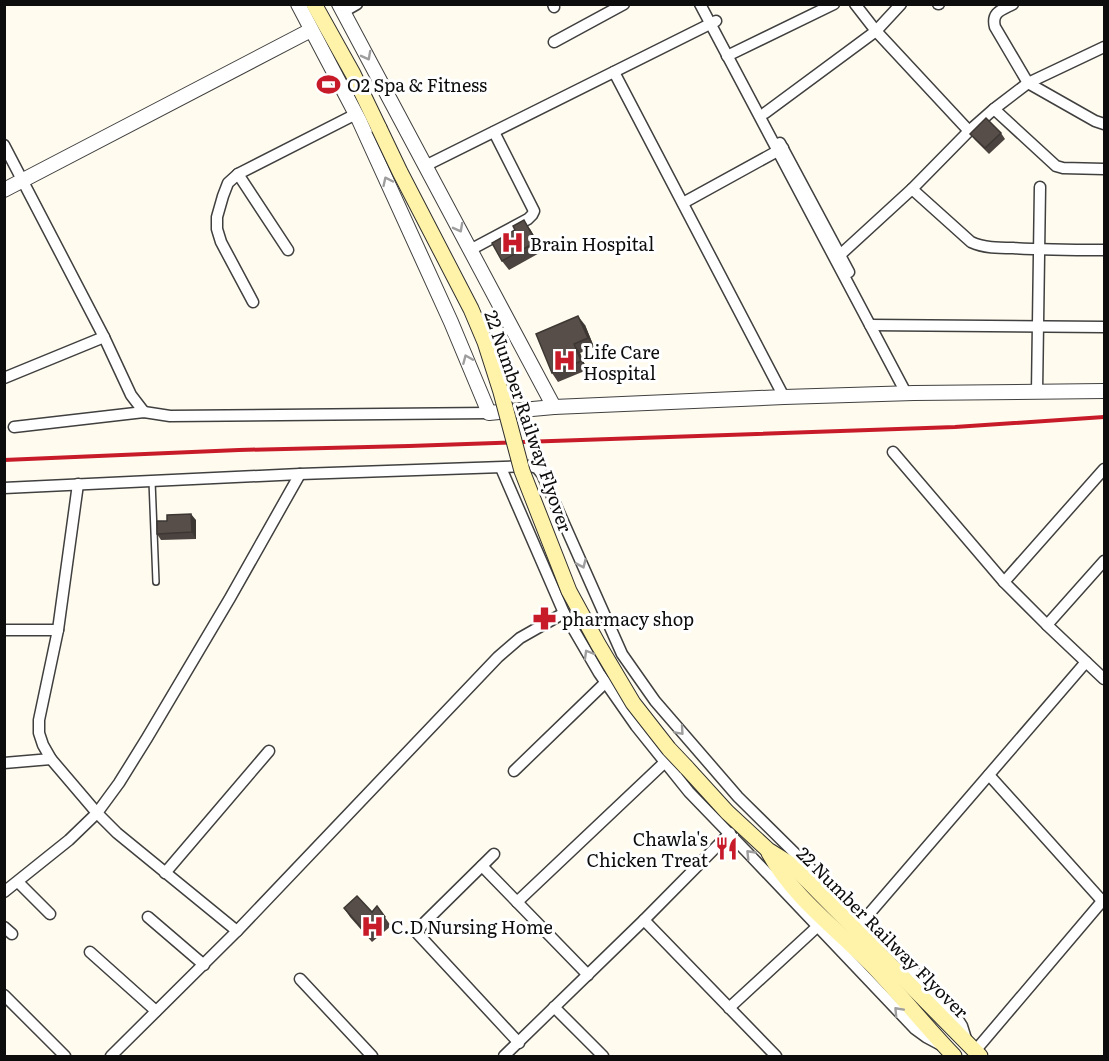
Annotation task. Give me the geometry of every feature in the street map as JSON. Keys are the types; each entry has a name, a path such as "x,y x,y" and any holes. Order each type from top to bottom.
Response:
{"main road":[{"name":"22 Number Railway Flyover","path":"314,4 353,74 400,172 471,309 485,342 501,392 522,471 569,591 633,703 669,749 728,812 768,850 792,865 975,1051"},
{"name":"22 Number Railway Flyover","path":"768,850 779,871 823,919 871,964 949,1051"}],"street":[{"path":"298,4 356,114 451,322 489,413"},
{"path":"357,4 341,8 554,407"},
{"path":"554,42 624,4"},
{"path":"700,4 713,23 910,393"},
{"path":"707,4 713,23"},
{"path":"730,55 834,4"},
{"path":"855,4 876,31 969,131"},
{"path":"765,113 876,31 901,4"},
{"path":"1013,4 994,17 995,27 1028,83 1104,124"},
{"path":"426,166 713,23"},
{"path":"4,190 311,30"},
{"path":"840,255 994,109 1028,83 1104,47"},
{"path":"730,55 765,113 780,150 840,255 873,325"},
{"path":"614,72 784,397"},
{"path":"994,109 1056,166 1104,169"},
{"path":"253,302 217,229 217,217 228,183 238,174 356,114"},
{"path":"470,250 528,219 534,211 494,132"},
{"path":"4,145 104,337 131,395 144,412"},
{"path":"683,203 780,150"},
{"path":"238,174 288,250"},
{"path":"1037,392 1040,187"},
{"path":"912,189 970,242 978,245 1039,250 1104,249"},
{"path":"873,325 1104,327"},
{"path":"4,378 104,337"},
{"path":"14,427 144,412 170,416 489,413 554,407 784,397 1104,391"},
{"path":"893,452 1004,582 1104,679"},
{"path":"4,488 300,474 530,466 537,468 542,474 622,654 655,701 738,797 906,963 957,1018 975,1051 1104,901 989,775"},
{"path":"501,468 564,614 636,726 689,792 915,1029 949,1051"},
{"path":"1004,582 1104,469"},
{"path":"4,892 69,840 97,813 119,783 230,598 300,474"},
{"path":"78,484 58,630 39,720 39,733 43,746 51,759 117,833 237,931"},
{"path":"1047,625 1104,561"},
{"path":"111,1056 237,931 498,657 520,638 564,614"},
{"path":"4,630 58,630"},
{"path":"863,921 1086,662"},
{"path":"514,771 606,682"},
{"path":"165,873 269,751"},
{"path":"4,763 51,759"},
{"path":"517,902 665,762"},
{"path":"504,1056 730,833"},
{"path":"494,854 422,925 418,934 519,1043"},
{"path":"482,866 588,975"},
{"path":"18,882 50,914"},
{"path":"148,917 204,965"},
{"path":"644,920 776,1056"},
{"path":"729,1008 818,926"},
{"path":"90,952 156,1011"},
{"path":"300,979 372,1056"},
{"path":"4,995 65,1056"},
{"path":"554,1007 603,1056"}],"lane":[{"path":"152,481 156,582"}],"building":[{"path":"986,118 1001,133 985,148 970,134"},
{"path":"524,220 536,242 502,261 492,243 515,230 513,226"},
{"path":"578,316 588,338 574,344 581,361 552,373 536,334"},
{"path":"191,514 192,532 157,534 157,521 167,521 167,515"},
{"path":"357,896 372,912 377,906 385,917 366,933 344,908"}],"railway":[{"path":"4,460 239,450 955,427 1104,417"}],"place":[{"name":"O2 Spa & Fitness","path":"329,84"},
{"name":"Brain Hospital","path":"512,243"},
{"name":"Life Care Hospital","path":"565,361"},
{"name":"pharmacy shop","path":"544,618"},
{"name":"Chawla's Chicken Treat","path":"726,848"},
{"name":"C.D Nursing Home","path":"373,926"}]}
